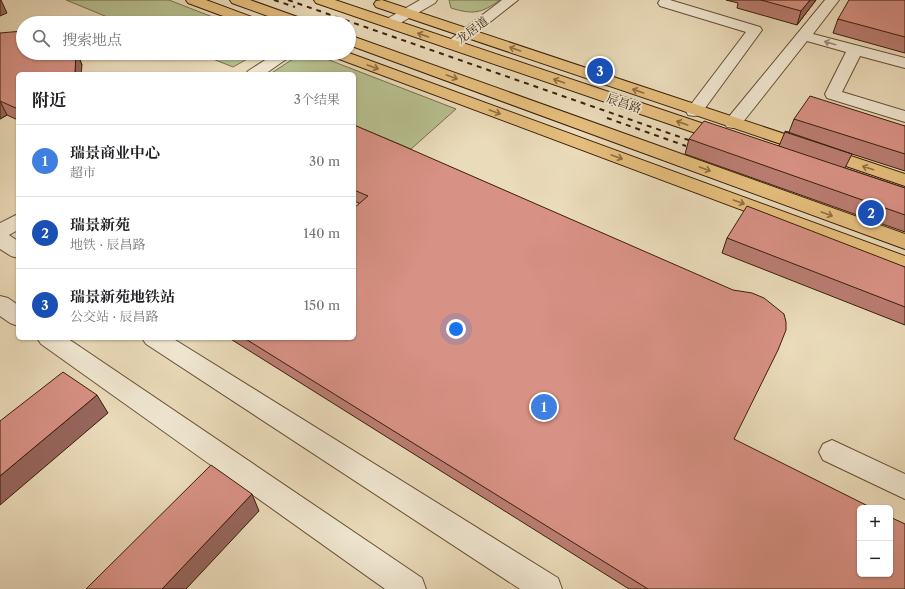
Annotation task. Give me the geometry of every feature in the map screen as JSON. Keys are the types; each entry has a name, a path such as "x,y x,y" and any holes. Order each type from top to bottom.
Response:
{"main road":[{"path":"193,0 236,16"},
{"path":"237,0 282,16"},
{"name":"辰昌路","path":"321,0 737,141"},
{"path":"367,0 468,33 694,111 905,180"},
{"path":"356,43 905,242"},
{"path":"355,60 905,264"}],"street":[{"path":"390,23 430,0"},
{"name":"龙居道","path":"452,45 511,0"},
{"path":"733,123 832,0"},
{"path":"665,3 755,30 694,111"},
{"path":"804,36 905,63"},
{"path":"855,50 833,94 905,117"},
{"path":"257,72 276,60"},
{"path":"0,232 16,222"},
{"path":"0,239 16,250"},
{"path":"0,304 16,315"},
{"path":"52,340 411,589"},
{"path":"157,340 547,589"},
{"path":"832,452 905,487"}],"green space":[{"path":"66,0 169,0 210,16 105,16"},
{"path":"449,0 500,0 488,8 477,12 465,12 451,8"},
{"path":"216,60 246,60 233,67"},
{"path":"291,60 329,60 456,109 411,149 356,126 356,72 273,72"}],"building":[{"path":"761,0 810,0 801,11"},
{"path":"849,0 905,0 905,37 838,19"},
{"path":"16,32 16,60 76,60 75,72 16,72 16,108 0,101 0,33"},
{"path":"810,96 905,126 905,154 794,119"},
{"path":"704,121 905,188 905,215 689,139"},
{"path":"356,126 733,290 752,293 764,298 784,314 786,330 778,350 734,439 866,505 857,505 857,577 893,577 893,518 905,524 905,589 648,589 247,340 356,340 356,206 368,196 356,191"},
{"path":"785,131 852,154 785,132"},
{"path":"747,206 905,267 905,307 727,238"},
{"path":"63,372 97,395 0,476 0,421"},
{"path":"211,465 252,494 162,589 86,589"}],"railway":[{"path":"274,0 295,7"},
{"path":"288,0 334,16"},
{"path":"356,24 700,144"},
{"path":"607,118 686,146"}],"place":[{"name":"瑞景新苑地铁站","path":"600,71"},
{"name":"瑞景新苑","path":"871,213"},
{"name":"瑞景商业中心","path":"544,407"}]}
